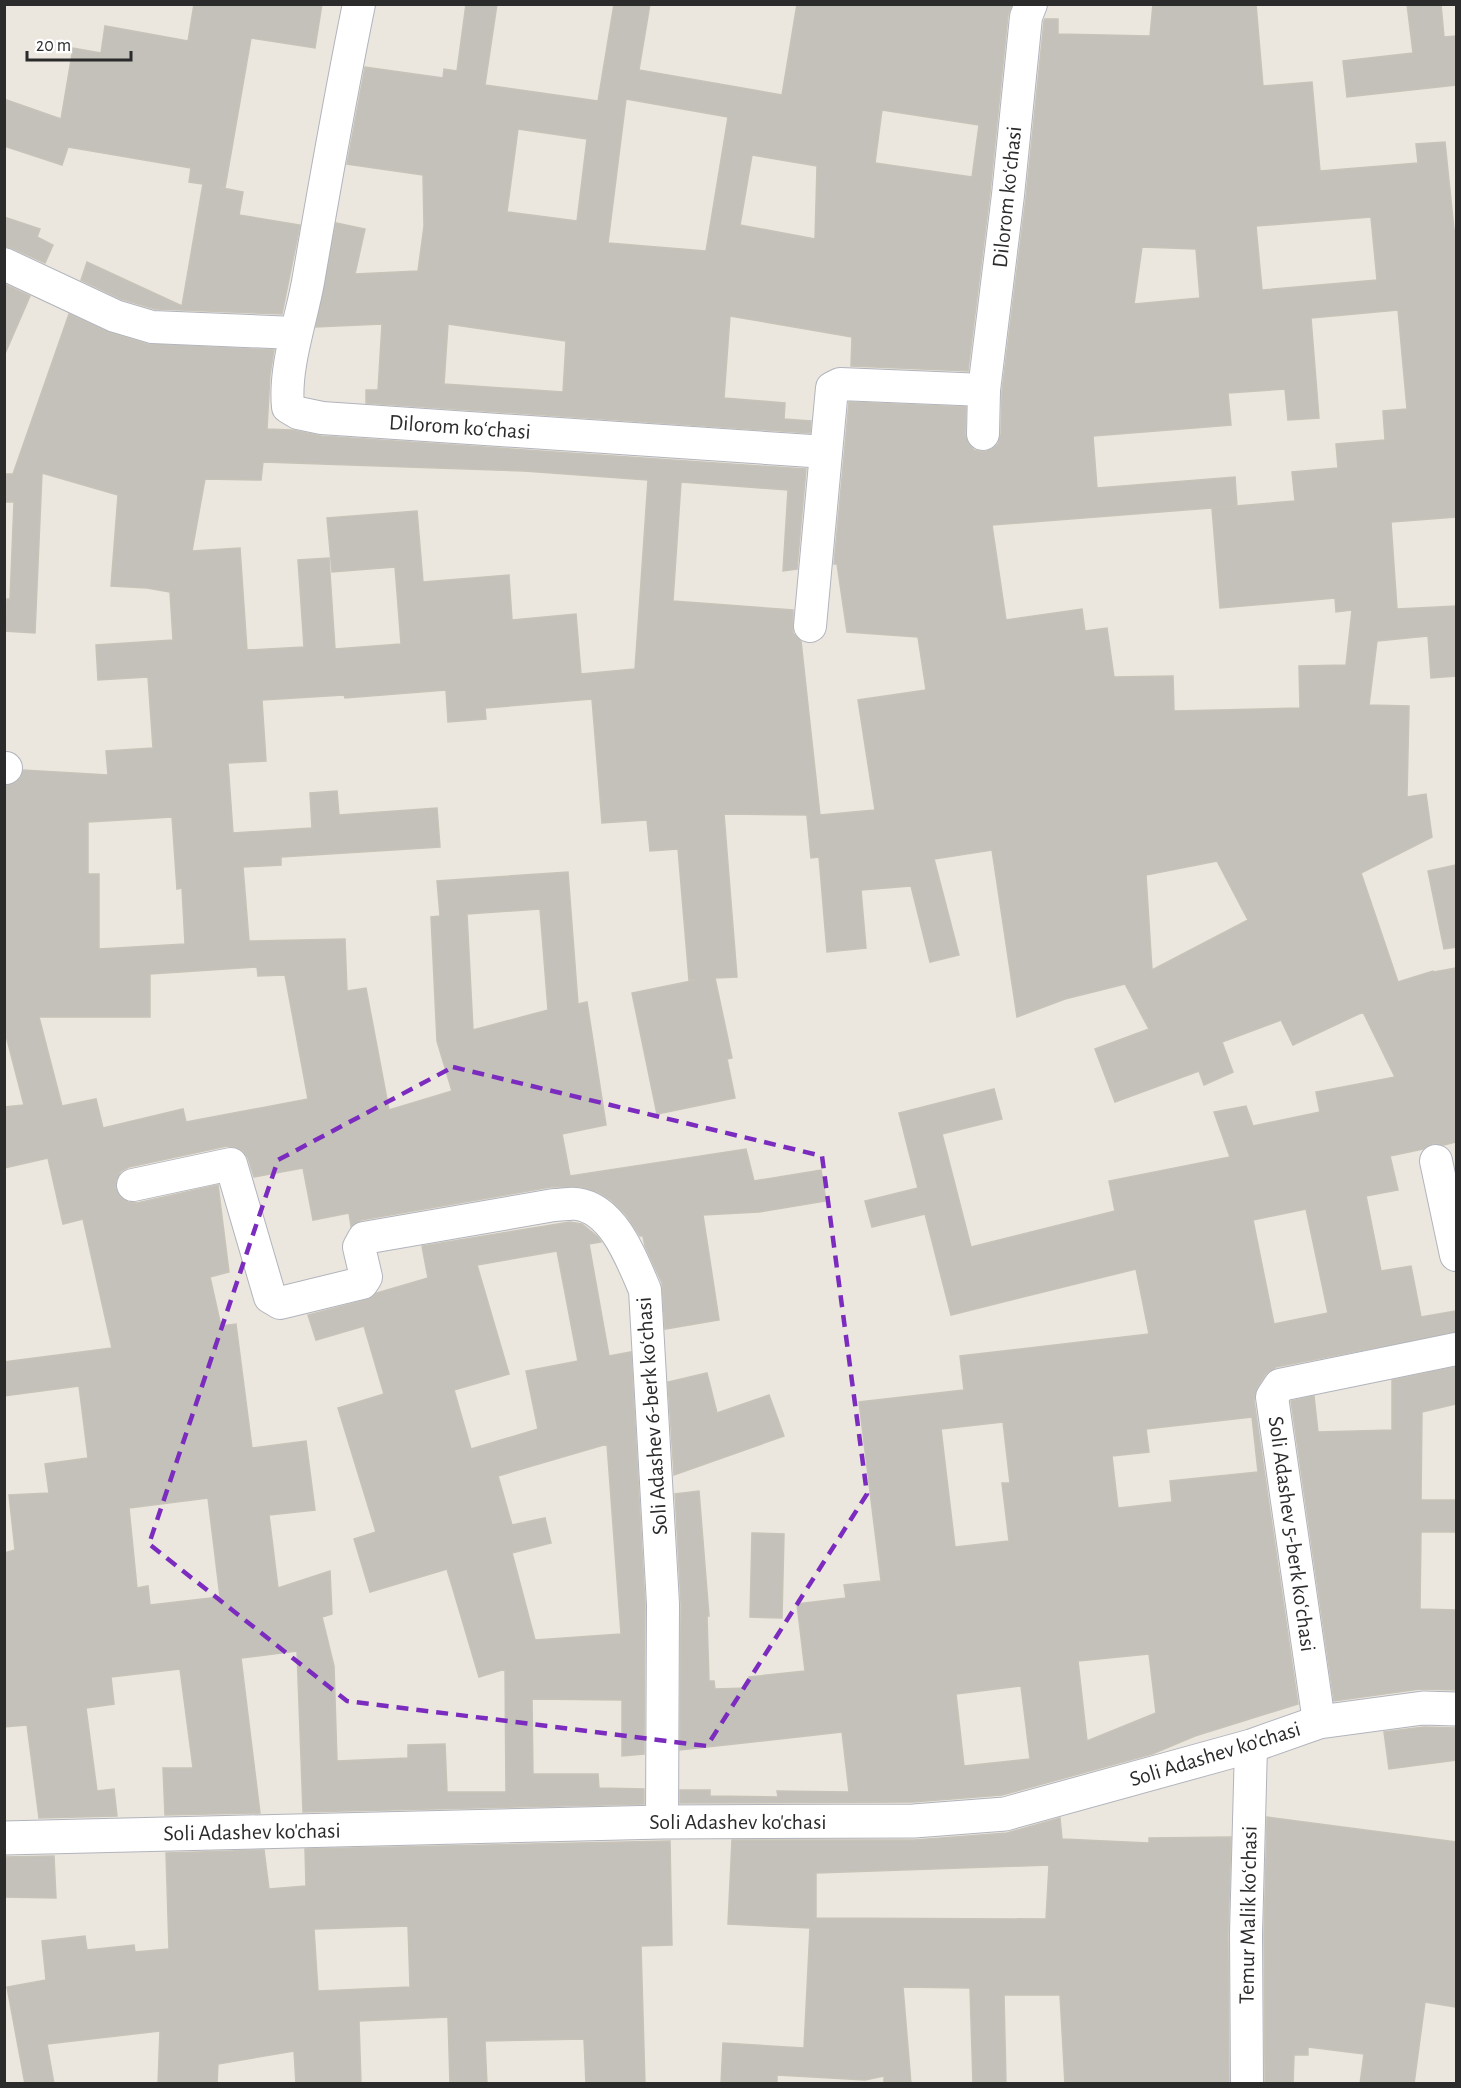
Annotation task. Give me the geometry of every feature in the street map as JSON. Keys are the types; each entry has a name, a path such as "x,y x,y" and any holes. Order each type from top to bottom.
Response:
{"street":[{"name":"Dilorom koʻchasi","path":"359,4 338,104 308,283 295,333 288,407 298,413 346,419 826,452"},
{"name":"Dilorom koʻchasi","path":"982,434 984,390 1008,195 1026,16 1031,4"},
{"path":"4,264 115,316 152,327 295,333"},
{"path":"810,626 832,388 840,384 984,390"},
{"path":"1436,1161 1456,1256"},
{"name":"Soli Adashev 6-berk koʻchasi","path":"134,1185 231,1164 270,1297 280,1303 362,1283 366,1277 359,1247 364,1239 554,1205 578,1204 598,1212 610,1224 628,1250 645,1290 663,1604 662,1822"},
{"name":"Soli Adashev 5-berk koʻchasi","path":"1319,1722 1272,1397 1280,1385 1456,1349"},
{"name":"Soli Adashev ko'chasi","path":"4,1838 662,1822 914,1821 1005,1814 1251,1746 1319,1722 1423,1708 1456,1709"},
{"name":"Temur Malik koʻchasi","path":"1247,2084 1246,1934 1251,1746"}],"highlighted area":[{"path":"453,1067 822,1156 867,1494 707,1746 347,1701 149,1544 278,1160"}],"building":[{"path":"194,4 322,4 315,48 251,38 225,188 218,187 243,192 239,215 300,225 282,314 155,309 121,299 81,280 87,262 182,306 203,184 189,182 191,168 68,147 62,165 4,146 4,99 61,119 73,48 101,53 105,26 188,41"},
{"path":"466,4 497,4 485,85 598,101 614,4 650,4 639,70 782,95 797,4 1012,4 1008,15 990,193 968,371 851,366 852,337 730,316 724,398 785,403 784,419 811,421 810,433 366,403 366,390 378,390 382,324 316,327 336,223 365,229 355,274 418,271 424,226 423,175 347,164 365,67 443,78 444,69 457,71","holes":["626,99 728,117 706,251 608,243","882,110 979,125 972,177 875,163","518,129 587,139 577,221 507,212","752,155 817,166 815,239 740,225","448,324 566,341 563,392 444,384"]},
{"path":"1153,4 1256,4 1263,86 1312,82 1320,171 1418,163 1416,144 1445,142 1454,229 1456,229 1456,517 1391,522 1397,609 1456,606 1456,676 1431,678 1428,636 1377,641 1369,705 1409,706 1407,797 1426,794 1432,837 1361,873 1398,982 1433,971 1456,968 1456,1142 1444,1145 1433,1143 1423,1149 1390,1156 1398,1190 1366,1196 1381,1271 1411,1266 1421,1317 1456,1311 1456,1332 1276,1367 1265,1375 1257,1388 1254,1400 1298,1704 1195,1736 1152,1754 1002,1795 913,1802 680,1803 680,1790 710,1790 710,1796 778,1797 777,1791 849,1792 842,1732 680,1750 681,1604 675,1494 699,1491 709,1616 707,1616 709,1681 714,1681 715,1689 748,1688 749,1677 805,1671 797,1604 846,1598 844,1585 881,1581 859,1402 964,1390 960,1356 1149,1334 1136,1269 951,1315 925,1214 872,1227 865,1201 918,1188 899,1113 994,1089 1002,1119 942,1134 971,1247 1115,1211 1109,1181 1230,1157 1214,1112 1246,1106 1253,1126 1320,1112 1316,1092 1395,1077 1363,1012 1293,1045 1281,1020 1222,1042 1233,1072 1204,1085 1199,1071 1115,1102 1095,1049 1149,1029 1125,984 1065,999 1017,1017 992,850 934,859 959,955 930,962 911,886 861,890 866,948 827,952 819,857 811,858 807,816 810,815 724,814 737,977 715,978 732,1058 727,1059 735,1098 657,1114 632,993 696,980 689,980 678,849 650,851 647,820 602,823 592,699 485,708 486,719 448,722 446,690 345,698 344,695 262,700 266,761 228,763 233,833 312,828 310,793 337,791 339,815 437,808 440,847 281,857 281,865 243,867 249,941 345,939 347,991 366,988 389,1110 452,1091 437,1041 431,917 440,916 437,881 568,872 578,1004 587,1002 606,1125 562,1134 570,1176 746,1149 754,1181 821,1170 826,1201 759,1212 703,1215 719,1320 665,1329 662,1283 645,1246 643,1236 640,1236 626,1215 611,1200 600,1193 582,1187 551,1187 361,1220 351,1226 349,1213 313,1220 303,1168 254,1177 248,1158 236,1147 227,1146 129,1167 121,1171 116,1180 116,1189 120,1197 128,1202 137,1203 218,1185 229,1272 210,1277 221,1326 236,1324 252,1448 306,1441 315,1510 269,1515 278,1588 330,1571 332,1614 322,1617 334,1666 337,1761 408,1758 408,1745 445,1744 447,1792 506,1792 505,1669 479,1677 447,1569 370,1592 354,1539 376,1532 338,1408 384,1394 364,1326 316,1340 308,1315 366,1300 377,1293 428,1278 422,1246 570,1222 582,1224 598,1237 601,1242 589,1244 609,1356 631,1352 645,1604 644,1754 622,1756 622,1700 532,1699 533,1774 598,1774 599,1788 644,1789 644,1804 303,1812 297,1651 241,1658 260,1813 165,1815 163,1768 193,1768 180,1669 111,1677 114,1704 86,1708 97,1791 114,1789 117,1816 39,1818 27,1725 4,1727 4,1553 15,1550 9,1495 49,1493 45,1464 88,1458 79,1386 4,1396 4,1362 112,1348 83,1219 63,1224 48,1158 4,1168 4,1107 24,1105 4,1028 4,786 15,783 21,777 23,770 108,775 106,751 153,748 148,677 98,680 96,645 173,640 170,592 111,586 118,495 42,473 35,633 4,631 7,599 10,599 14,502 4,502 4,474 13,474 69,314 108,332 147,344 274,350 267,429 292,430 321,436 806,469 797,569 783,571 788,490 681,482 673,601 793,610 793,633 801,641 820,815 875,810 858,700 926,690 918,637 847,632 837,564 834,564 849,402 966,407 965,434 974,450 983,452 998,444 1001,434 1002,391 1045,19 1058,19 1058,34 1150,36","holes":["1371,217 1377,280 1262,290 1256,226","1142,247 1196,249 1200,298 1134,304","1398,310 1407,409 1383,411 1385,440 1336,444 1338,468 1292,472 1295,501 1237,506 1235,477 1097,488 1093,436 1231,425 1228,393 1285,389 1288,420 1319,418 1311,318","263,462 524,471 648,480 635,669 581,674 576,614 512,620 509,575 423,582 417,511 327,518 332,572 395,567 401,644 335,649 329,558 298,560 304,647 247,650 240,548 192,551 205,479 261,480","1221,507 1212,508 1220,608 1335,598 1336,612 1352,610 1346,665 1299,666 1300,708 1174,711 1173,676 1114,677 1107,628 1085,631 1082,609 1006,620 992,525","172,817 177,889 182,888 185,944 99,949 99,874 88,874 88,822","1217,861 1248,920 1152,970 1146,875","540,909 548,1010 473,1030 467,914","257,967 258,976 285,975 308,1099 186,1122 183,1109 103,1128 96,1099 62,1106 39,1017 150,1017 150,974","1306,1209 1328,1313 1274,1324 1253,1220","557,1251 578,1361 526,1371 538,1429 471,1449 454,1390 509,1374 477,1265","1252,1417 1258,1472 1170,1481 1172,1502 1118,1508 1112,1456 1149,1452 1146,1429","1003,1422 1010,1483 1002,1483 1009,1541 955,1547 941,1429","607,1444 621,1634 535,1640 512,1553 551,1543 545,1518 512,1525 498,1476","208,1498 220,1597 150,1605 148,1586 137,1588 129,1508","1149,1654 1156,1713 1087,1741 1078,1661","1021,1686 1030,1759 964,1766 956,1694"]},
{"path":"1407,4 1441,4 1444,37 1456,36 1456,85 1347,97 1343,61 1413,53"},
{"path":"4,217 40,229 37,237 53,245 45,263 4,246"},
{"path":"4,284 30,296 4,356"},
{"path":"1456,865 1456,947 1444,949 1428,871"},
{"path":"1456,1367 1456,1404 1422,1412 1421,1500 1456,1500 1456,1532 1421,1532 1420,1609 1456,1610 1456,1690 1420,1689 1334,1701 1291,1401 1314,1396 1318,1432 1392,1430 1392,1380"},
{"path":"707,1373 717,1413 769,1395 784,1436 674,1475 668,1382"},
{"path":"752,1533 784,1534 782,1618 750,1617"},
{"path":"1424,1727 1456,1728 1456,1760 1389,1769 1384,1732"},
{"path":"1267,1817 1456,1842 1456,2007 1425,2002 1414,2084 1360,2084 1364,2054 1308,2047 1308,2055 1294,2055 1293,2084 1265,2084 1264,1934"},
{"path":"1060,1818 1062,1839 1149,1843 1149,1838 1231,1837 1228,1934 1229,2084 1065,2084 1060,1995 1004,1995 1006,2084 973,2084 970,1988 903,1987 911,2084 884,2084 884,2076 865,2080 777,2075 777,2084 721,2084 723,2043 804,2048 810,1928 728,1924 732,1840 915,1840 1007,1833","holes":["1049,1865 1046,1919 816,1918 816,1873"]},
{"path":"670,1841 672,1945 641,1946 645,2084 586,2084 584,2039 485,2041 487,2084 450,2084 448,2017 359,2021 361,2084 296,2084 294,2051 218,2064 217,2084 158,2084 160,2031 47,2044 54,2084 25,2084 7,1987 46,1980 42,1941 85,1936 87,1950 134,1945 135,1952 169,1949 166,1853 264,1850 269,1889 306,1886 305,1849","holes":["408,1926 410,1987 318,1991 314,1929"]},
{"path":"54,1856 56,1898 4,1897 4,1857"}]}
